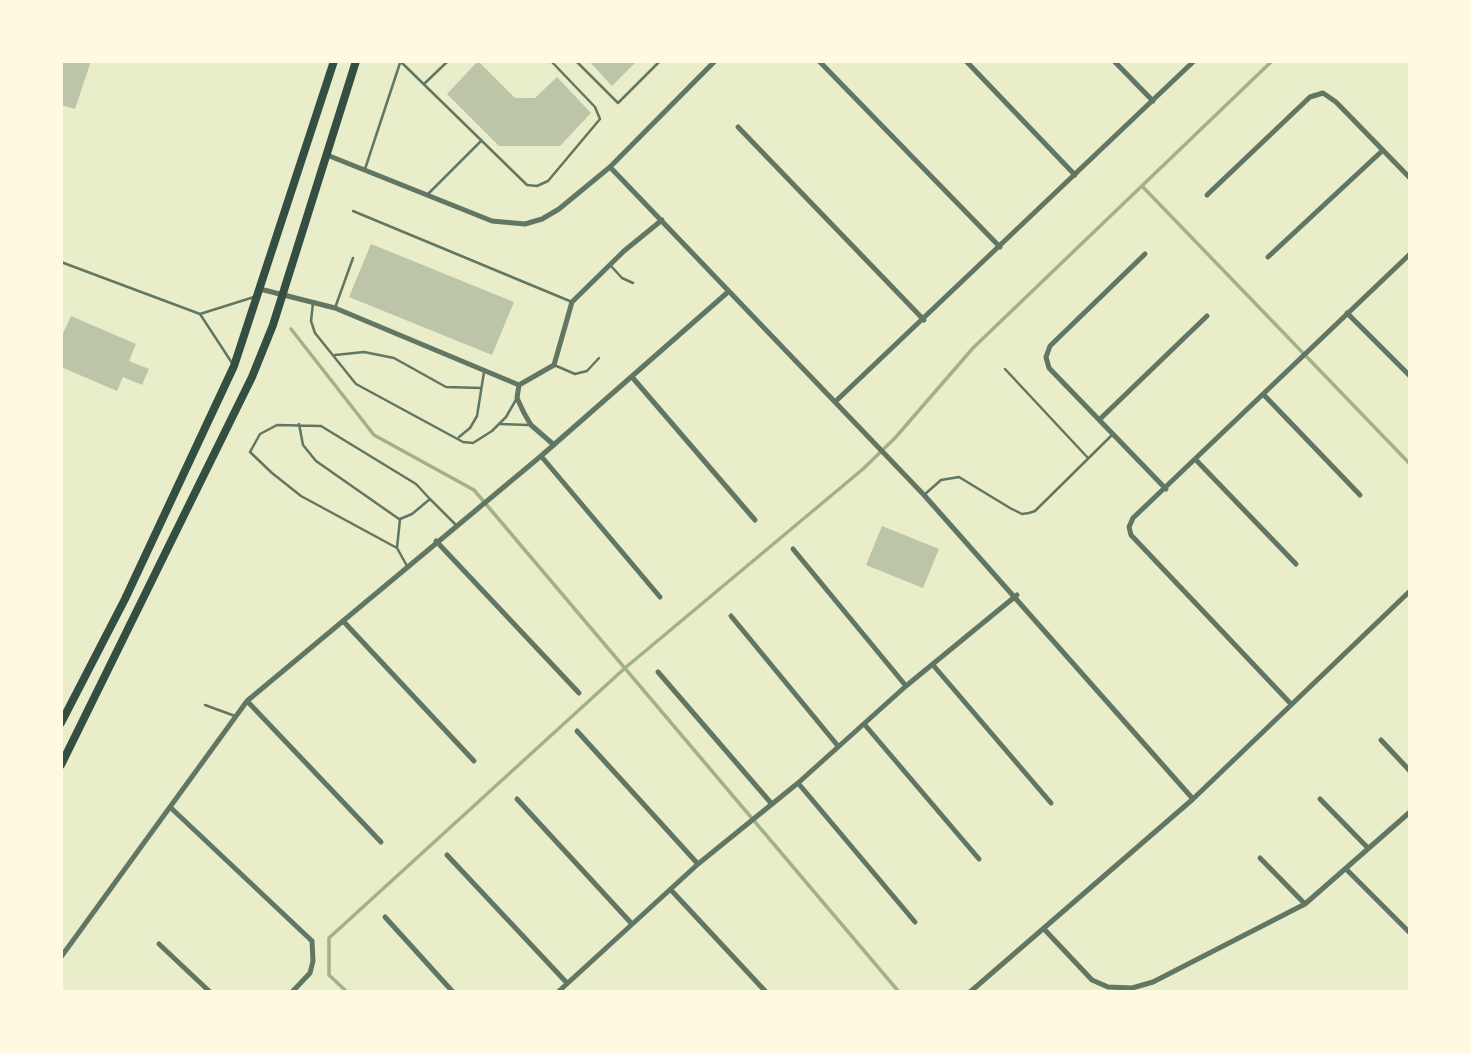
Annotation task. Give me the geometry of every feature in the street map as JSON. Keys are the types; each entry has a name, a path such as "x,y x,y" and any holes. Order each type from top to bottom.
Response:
{"main road":[{"path":"61,723 136,575 234,366 334,61"},
{"path":"61,765 252,377 282,295 356,61"}],"street":[{"path":"820,61 1000,247"},
{"path":"966,61 1075,175"},
{"path":"1114,61 1153,101"},
{"path":"836,401 1194,61"},
{"path":"327,155 492,221 526,224 559,209 610,167 713,62"},
{"path":"1207,195 1316,94 1329,96 1410,178"},
{"path":"738,127 924,320"},
{"path":"1268,257 1382,151"},
{"path":"610,167 836,401 1017,595 1193,799"},
{"path":"554,445 531,425 517,398 519,386 554,365 572,302 609,265 662,220"},
{"path":"1145,254 1050,346 1046,357 1049,369 1166,489"},
{"path":"1291,704 1131,535 1129,527 1133,518 1410,254"},
{"path":"258,292 335,308 519,386"},
{"path":"61,957 247,701 554,445 728,292"},
{"path":"1348,313 1410,376"},
{"path":"1099,420 1207,317"},
{"path":"632,377 755,520"},
{"path":"1264,395 1360,495"},
{"path":"541,456 593,521 660,597"},
{"path":"1196,460 1296,564"},
{"path":"436,541 579,692"},
{"path":"793,549 906,686"},
{"path":"970,992 1193,799 1410,591"},
{"path":"558,992 698,864 798,783 906,686 1017,595"},
{"path":"731,616 838,746"},
{"path":"344,622 474,761"},
{"path":"933,666 1051,803"},
{"path":"657,672 771,803"},
{"path":"247,701 381,842"},
{"path":"865,725 979,859"},
{"path":"577,731 698,864"},
{"path":"1381,740 1410,771"},
{"path":"798,783 915,922"},
{"path":"517,799 632,924"},
{"path":"1320,799 1368,848"},
{"path":"170,807 312,941 313,961 310,972 292,992"},
{"path":"1044,929 1092,980 1108,987 1132,988 1164,976 1305,904 1347,870 1410,812"},
{"path":"447,855 567,983"},
{"path":"1260,858 1305,904"},
{"path":"1347,870 1410,933"},
{"path":"671,890 766,992"},
{"path":"385,917 453,992"},
{"path":"159,944 209,992"}],"lane":[{"path":"365,169 400,61 527,185 537,186 557,171 597,124 600,113 551,61"},
{"path":"424,84 448,61"},
{"path":"576,61 618,103 660,61"},
{"path":"426,195 481,141"},
{"path":"353,211 572,302"},
{"path":"335,308 353,258"},
{"path":"61,262 200,314 234,366"},
{"path":"609,265 622,278 633,283"},
{"path":"200,314 258,292"},
{"path":"313,303 311,321 314,334 335,355 356,384 459,437 463,442 473,443 499,424 517,398"},
{"path":"335,355 364,352 394,358 446,387 481,388"},
{"path":"554,365 575,374 587,371 599,358"},
{"path":"1005,369 1088,458"},
{"path":"459,437 470,428 477,416 484,372"},
{"path":"299,424 303,445 316,461 400,519"},
{"path":"499,424 531,425"},
{"path":"407,566 397,548 301,496 250,452 260,434 277,425 321,426 416,484 456,525"},
{"path":"924,495 941,480 958,477 1010,508 1022,514 1029,513 1035,511 1113,434"},
{"path":"400,519 412,514 430,499"},
{"path":"397,548 400,519"},
{"path":"205,705 235,716"}],"building":[{"path":"61,61 91,61 75,109 61,105"},
{"path":"478,61 515,98 535,98 557,77 591,113 560,146 499,146 447,94"},
{"path":"589,61 637,61 612,86"},
{"path":"371,244 514,302 492,355 349,297"},
{"path":"71,316 136,344 129,361 149,369 142,385 123,377 117,391 61,367 61,338"},
{"path":"882,526 939,549 923,588 866,565"}],"waterway":[{"path":"347,992 329,975 329,938 625,668 863,469 895,438 973,348 1272,61"},
{"path":"1142,186 1410,464"},
{"path":"291,329 374,435 474,490 899,992"}]}
